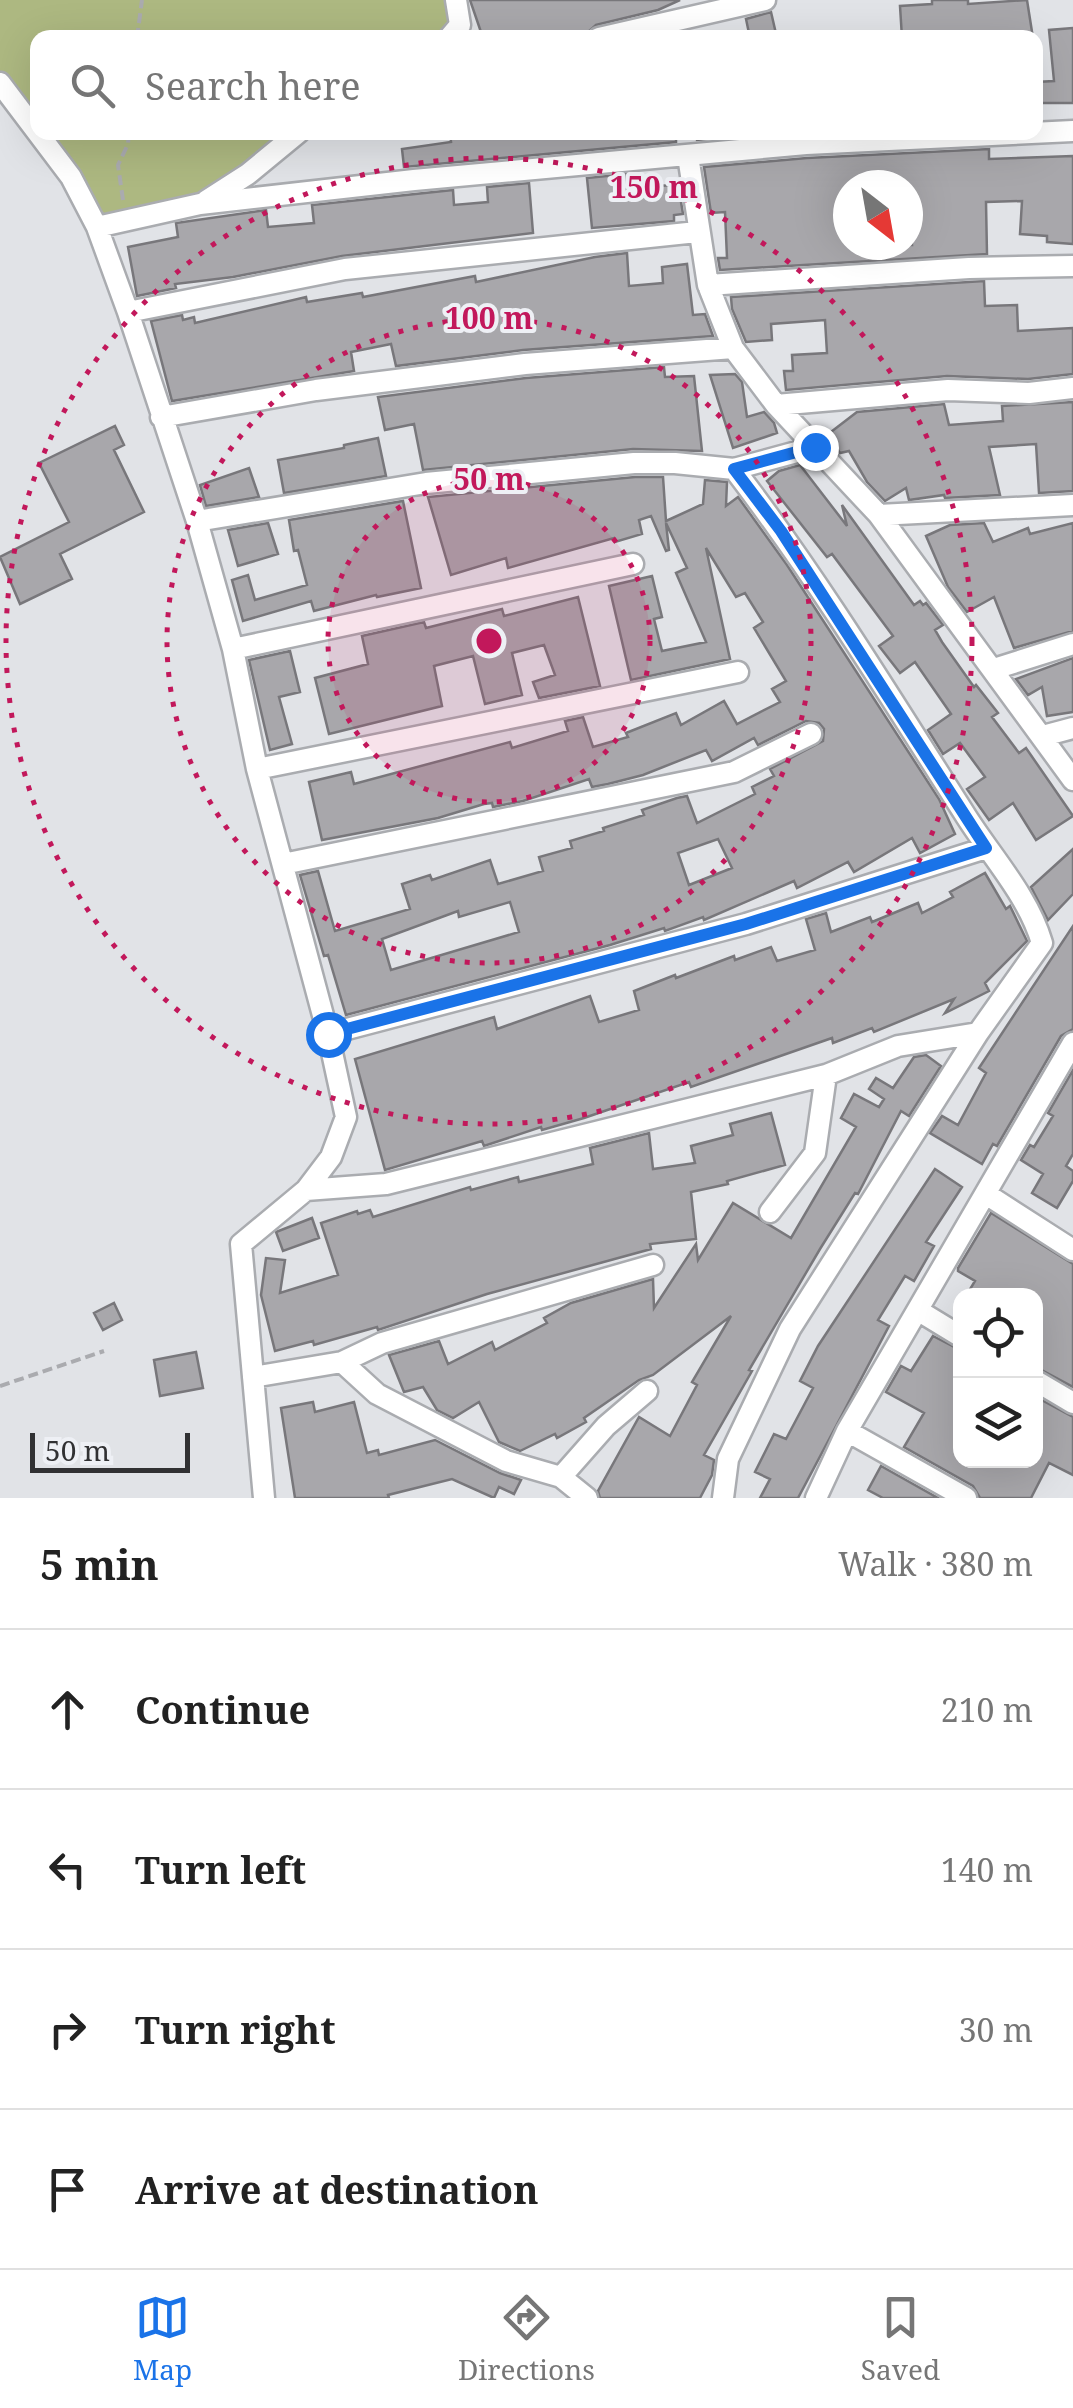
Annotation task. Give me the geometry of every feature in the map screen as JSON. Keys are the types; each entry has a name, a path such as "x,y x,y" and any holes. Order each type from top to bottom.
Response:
{"street":[{"path":"456,0 460,25 456,30"},
{"path":"634,30 765,0"},
{"path":"0,82 30,122"},
{"path":"1043,132 1073,131"},
{"path":"43,140 71,177 97,227 197,521 233,649 257,769 328,1034 346,1117 331,1157 306,1190 240,1244 264,1498"},
{"path":"200,204 248,174 290,140"},
{"path":"97,227 200,204 414,180 888,140"},
{"path":"688,156 708,285 733,348 776,405 879,515 1073,780"},
{"path":"128,312 345,269 697,232"},
{"path":"708,285 969,268 1073,266"},
{"path":"162,417 316,390 487,368 733,348"},
{"path":"776,405 948,390 1029,393 1073,388"},
{"path":"197,521 426,483 634,462 734,469 815,447"},
{"path":"723,1498 728,1458 790,1329 978,1033 1042,943 1034,916 781,531 734,469"},
{"path":"879,515 1073,504"},
{"path":"233,649 633,564"},
{"path":"994,668 1073,644"},
{"path":"257,769 738,672"},
{"path":"1043,736 1073,728"},
{"path":"284,864 734,772 811,734"},
{"path":"328,1034 746,924 986,848"},
{"path":"306,1190 386,1184 826,1075 898,1046 978,1033"},
{"path":"816,1498 847,1431 1073,1044"},
{"path":"770,1212 815,1153 826,1075"},
{"path":"986,1194 1073,1250"},
{"path":"253,1377 342,1362 382,1344 653,1265"},
{"path":"919,1311 953,1332"},
{"path":"342,1362 377,1394 506,1461 561,1477 585,1498"},
{"path":"1043,1385 1073,1403"},
{"path":"561,1477 606,1426 647,1390"},
{"path":"847,1431 966,1498"}],"path":[{"path":"138,30 142,0"},
{"path":"126,219 118,165 128,140"},
{"path":"0,1386 104,1351"}],"green space":[{"path":"0,0 456,0 450,30 30,30 30,128 0,83"},
{"path":"38,140 289,140 200,204 97,227"}],"building":[{"path":"470,0 680,0 590,30 480,30"},
{"path":"932,0 968,0 968,4 1027,0 1032,30 902,30 900,6 932,4"},
{"path":"771,12 775,30 748,30 746,19"},
{"path":"1073,28 1073,103 1043,103 1043,82 1054,81 1049,30"},
{"path":"676,140 404,167 402,149 451,142"},
{"path":"989,149 989,159 1073,156 1073,244 1047,242 1047,236 1020,234 1022,201 986,202 987,254 923,258 923,170 833,170 833,260 887,260 720,270 718,258 727,258 725,212 711,213 704,167"},
{"path":"626,174 628,190 678,184 683,214 674,215 674,221 592,228 587,178"},
{"path":"529,183 533,233 342,256 175,284 176,288 137,296 128,247 178,237 176,223 266,210 268,227 314,223 312,205 453,190 454,205 488,202 487,187"},
{"path":"627,253 629,286 663,283 662,267 687,264 693,315 705,314 713,336 523,350 396,366 391,344 351,352 354,371 172,401 151,321 182,315 183,320 194,317 195,323 306,297 307,302 362,293 363,297 475,276 476,282"},
{"path":"984,281 985,306 1017,305 1018,331 1073,328 1073,374 1028,379 947,376 786,390 784,371 793,371 792,355 827,353 825,320 771,324 772,340 746,342 732,309 731,297"},
{"path":"664,367 665,377 694,376 702,451 633,449 423,470 414,424 385,430 378,397 526,378"},
{"path":"735,374 742,382 747,417 764,412 777,433 733,448 710,375"},
{"path":"1073,402 1073,491 1039,493 1036,444 989,447 1000,495 944,495 909,500 906,488 885,501 867,482 849,451 840,453 827,435 857,412 944,404 949,425 1003,421 1002,406"},
{"path":"115,426 124,445 114,450 144,512 60,554 72,579 20,604 0,557 69,522 39,463"},
{"path":"378,438 386,476 284,493 278,460"},
{"path":"800,465 847,526 842,505 914,605 926,603 943,625 935,630 942,642 998,713 992,717 1019,753 1026,748 1073,816 1036,840 1013,803 989,820 967,789 985,777 960,743 943,754 928,730 951,714 915,662 900,673 879,646 893,636 832,554 827,557 767,481 779,471"},
{"path":"249,468 259,497 206,506 200,485"},
{"path":"663,477 666,521 703,504 705,480 727,482 726,506 738,497 787,565 939,799 955,834 920,853 912,838 854,872 848,862 797,888 794,881 704,920 703,917 665,931 664,928 346,1015 300,875 318,871 335,931 410,909 402,884 430,875 432,880 490,860 498,884 543,871 539,857 572,848 570,841 644,815 642,810 677,798 687,796 697,823 755,794 752,787 774,776 770,769 823,741 824,729 819,723 806,721 758,745 754,738 712,761 706,750 608,784 592,787 589,779 523,801 493,807 492,803 484,804 438,818 322,840 309,782 351,772 354,784 510,742 512,748 568,731 565,721 583,717 593,747 628,737 626,733 676,713 681,725 724,701 737,724 780,702 772,689 786,681 754,628 763,622 745,593 736,597 706,548 730,659 631,680 609,586 652,576 662,617 654,619 662,651 706,642 676,573 687,568 666,523 666,551 651,516 639,520 642,534 615,542 614,538 508,568 506,558 451,575 428,497","holes":["718,839 732,868 689,885 678,853","510,902 519,932 391,970 382,939 458,911 459,917"]},
{"path":"403,501 421,588 314,611 311,601 243,621 232,580 248,575 255,600 307,585 298,550 294,551 289,520"},
{"path":"268,523 278,554 238,566 228,530"},
{"path":"984,523 993,542 1028,528 1030,534 1073,523 1073,631 1014,648 994,597 967,612 948,587 926,536 950,525"},
{"path":"578,597 600,686 539,698 533,682 555,675 544,645 512,653 522,695 485,704 473,656 434,666 442,706 329,734 315,678 368,664 362,636 424,622 426,628 502,609 504,616"},
{"path":"290,651 300,692 279,697 292,744 270,750 249,660"},
{"path":"1073,658 1073,712 1047,716 1042,687 1028,695 1016,679"},
{"path":"1073,849 1073,894 1048,920 1031,887"},
{"path":"985,873 1006,909 1010,906 1027,941 985,983 989,991 945,1013 954,999 874,1032 872,1028 833,1043 832,1038 691,1087 689,1082 584,1118 484,1146 482,1141 385,1170 355,1059 494,1017 497,1029 590,996 599,1022 639,1010 634,991 675,975 676,978 771,947 777,961 815,950 806,919 826,913 831,932 870,917 872,922 918,903 922,913 953,897 950,892"},
{"path":"1073,926 1073,1029 1061,1036 997,1146 993,1144 982,1164 930,1133 942,1116 958,1125 986,1073 979,1068"},
{"path":"926,1055 941,1066 909,1116 901,1111 858,1194 855,1193 820,1249 749,1370 752,1371 704,1455 714,1460 712,1475 700,1498 600,1498 598,1491 639,1417 670,1436 697,1385 692,1382 731,1316 653,1375 639,1380 584,1418 586,1422 520,1451 499,1442 479,1402 453,1418 437,1410 423,1387 404,1392 389,1355 439,1341 448,1364 492,1342 495,1350 547,1323 544,1318 571,1303 653,1279 654,1308 696,1244 698,1260 733,1203 791,1238 856,1127 841,1118 854,1094 879,1107 884,1099 869,1089 876,1078 893,1088 914,1057"},
{"path":"1073,1070 1073,1154 1066,1166 1073,1171 1073,1181 1057,1208 1032,1193 1043,1174 1021,1160 1053,1116 1048,1113"},
{"path":"771,1113 785,1165 691,1192 696,1239 650,1244 651,1249 487,1294 378,1330 377,1327 314,1345 313,1341 275,1351 261,1295 266,1258 285,1260 280,1293 338,1275 321,1223 357,1211 358,1214 370,1210 373,1217 470,1187 471,1190 518,1177 519,1182 593,1164 590,1148 649,1133 653,1169 695,1163 691,1146 733,1135 730,1124"},
{"path":"935,1169 962,1187 926,1242 934,1246 914,1281 905,1276 878,1320 889,1326 798,1498 760,1498 770,1479 755,1472 774,1434 786,1439 813,1388 800,1381 818,1346"},
{"path":"991,1213 1073,1264 1073,1387 1043,1371 1043,1288 971,1288 975,1281 958,1268"},
{"path":"312,1218 319,1238 283,1251 276,1232"},
{"path":"114,1303 122,1320 103,1330 94,1313"},
{"path":"933,1336 953,1346 953,1468 1043,1468 1043,1401 1073,1417 1073,1475 1049,1463 1031,1498 980,1498 973,1486 904,1447 924,1413 886,1392 901,1366 911,1371"},
{"path":"196,1352 203,1388 160,1396 154,1360"},
{"path":"313,1402 315,1412 354,1402 367,1453 378,1450 379,1455 435,1440 521,1480 514,1494 499,1487 494,1498 452,1479 388,1495 389,1498 295,1498 281,1408"},
{"path":"881,1466 938,1498 883,1498 868,1490"}],"route":[{"path":"328,1034 746,924 986,848 781,531 734,469 815,447"}]}
